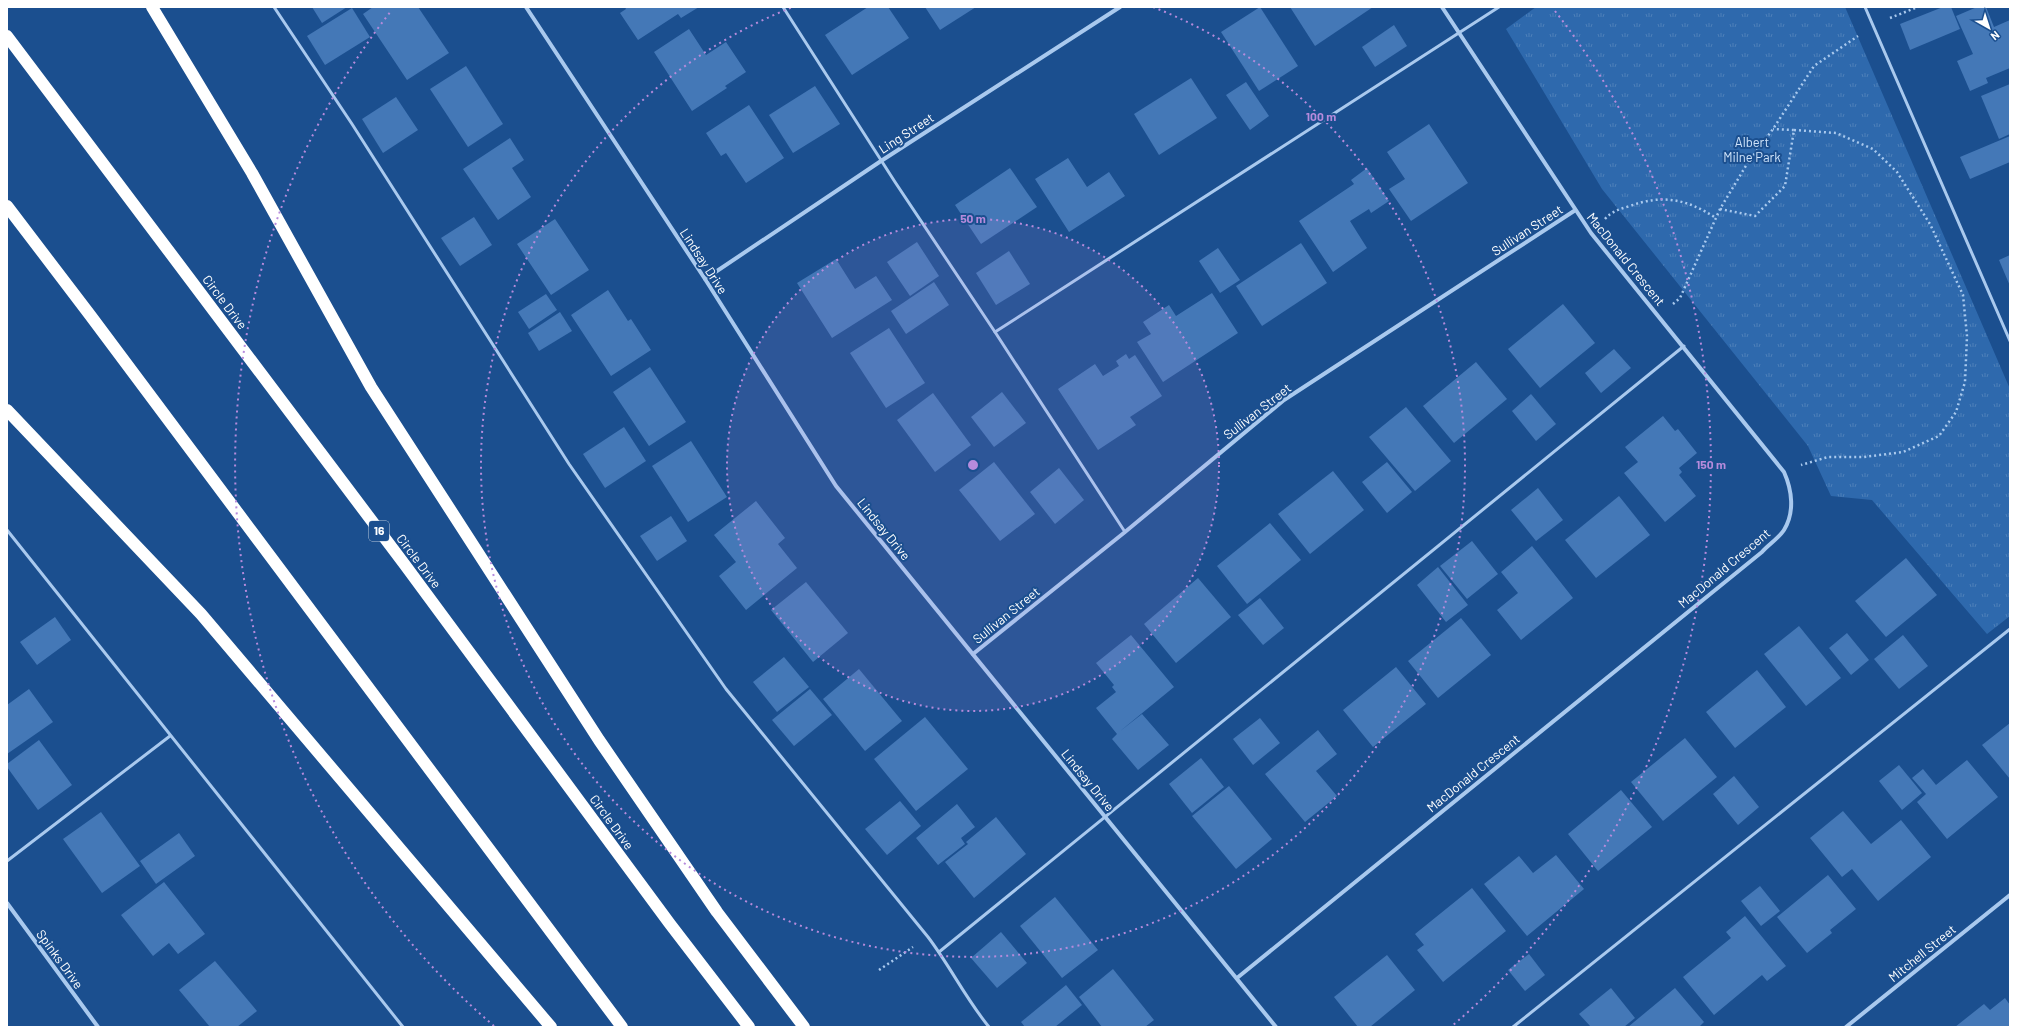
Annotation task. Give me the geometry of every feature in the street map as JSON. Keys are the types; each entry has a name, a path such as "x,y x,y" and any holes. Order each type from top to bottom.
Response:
{"highway":[{"path":"152,7 252,173 371,387 599,740 717,912 804,1027"},
{"name":"Circle Drive","path":"7,36 405,565 670,924 749,1027"},
{"path":"7,206 95,321 622,1027"},
{"path":"7,410 200,614 551,1027"}],"street":[{"name":"Lindsay Drive","path":"526,7 705,279 836,486 1276,1027"},
{"name":"Ling Street","path":"705,279 881,161 1120,7"},
{"name":"MacDonald Crescent","path":"1237,978 1762,552 1784,530 1791,505 1789,484 1784,472 1574,211 1442,7"},
{"name":"Sullivan Street","path":"973,654 1125,532 1284,400 1574,211"},
{"name":"Mitchell Street","path":"1846,1027 2010,895"},
{"name":"Spinks Drive","path":"7,902 98,1027"}],"lane":[{"path":"274,7 352,124 569,464 726,689 928,937 939,952 971,1006 989,1027"},
{"path":"783,7 881,161 995,332 1125,532"},
{"path":"995,332 1499,7"},
{"path":"1865,7 2010,341"},
{"path":"939,952 1684,346"},
{"path":"7,530 403,1027"},
{"path":"1513,1027 2010,629"},
{"path":"7,861 170,736"}],"path":[{"path":"1680,298 1720,209 1747,164 1773,129 1814,66 1873,25 1918,7"},
{"path":"1773,129 1836,133 1874,149 1897,172 1930,224 1963,295 1967,336 1965,382 1956,412 1939,436 1903,452 1864,457 1828,457 1810,462"},
{"path":"1720,209 1755,216 1785,186 1794,130"},
{"path":"1591,233 1611,212 1646,200 1677,200 1700,208 1716,218"},
{"path":"878,970 928,937"}],"green space":[{"name":"Albert Milne Park","path":"1536,7 1845,7 2010,389 2010,616 1987,634 1872,500 1831,496 1808,446 1602,189 1506,29"}],"building":[{"path":"312,7 347,7 322,23"},
{"path":"373,7 418,7 449,53 407,80 363,14"},
{"path":"625,7 699,7 681,18 678,14 638,40 620,13 626,9"},
{"path":"868,7 888,7 909,38 852,75 825,35"},
{"path":"925,7 976,7 940,30"},
{"path":"1260,7 1298,66 1259,91 1221,32"},
{"path":"1290,7 1373,7 1315,46"},
{"path":"1943,7 1951,7 1960,29 1910,50 1900,24"},
{"path":"1977,7 1986,7 1994,27 2010,20 2010,68 1986,78 1988,83 1970,91 1957,61 1973,54 1956,16"},
{"path":"352,8 370,37 325,65 307,36"},
{"path":"1394,25 1407,46 1375,67 1362,47"},
{"path":"689,29 706,55 726,42 746,72 725,86 727,88 692,111 654,52"},
{"path":"466,66 503,124 468,147 430,89"},
{"path":"1191,78 1217,118 1159,155 1134,114"},
{"path":"1246,82 1269,116 1250,130 1226,95"},
{"path":"2010,84 2010,134 1999,139 1981,96"},
{"path":"815,86 840,124 793,153 769,115"},
{"path":"396,97 418,130 383,153 362,119"},
{"path":"749,105 784,158 746,183 726,153 721,156 706,133"},
{"path":"1429,124 1468,183 1411,221 1389,189 1405,179 1387,152"},
{"path":"2010,136 2010,162 1970,179 1960,157"},
{"path":"510,138 524,160 512,168 531,197 498,220 463,169"},
{"path":"1068,158 1087,187 1109,172 1125,196 1069,232 1035,179"},
{"path":"1010,168 1037,207 981,244 955,205"},
{"path":"1367,168 1389,201 1371,213 1369,209 1350,221 1367,248 1333,272 1299,221 1354,184 1351,180"},
{"path":"474,217 492,245 460,266 441,238"},
{"path":"555,219 589,270 551,295 517,244"},
{"path":"917,242 939,276 910,296 887,262"},
{"path":"1301,243 1327,283 1262,326 1236,286"},
{"path":"1218,248 1240,280 1220,293 1199,261"},
{"path":"1009,251 1030,284 996,305 976,273"},
{"path":"2010,255 2010,286 1999,260"},
{"path":"836,259 855,289 876,276 892,300 832,338 797,283"},
{"path":"934,282 949,305 906,334 891,311"},
{"path":"608,290 628,321 631,319 651,350 611,376 571,315"},
{"path":"1212,293 1238,333 1163,382 1137,342 1151,334 1143,322 1169,305 1176,316"},
{"path":"546,294 557,310 529,329 518,312"},
{"path":"1563,304 1595,343 1540,388 1508,349"},
{"path":"560,312 572,331 539,351 528,333"},
{"path":"889,328 925,383 886,408 850,353"},
{"path":"1614,349 1631,368 1601,393 1585,373"},
{"path":"1126,354 1129,359 1135,355 1162,396 1130,417 1136,425 1098,450 1058,389 1095,364 1103,376 1119,366 1116,361"},
{"path":"1476,362 1507,399 1454,443 1423,406"},
{"path":"650,367 686,422 649,446 613,392"},
{"path":"1002,392 1026,423 994,447 971,417"},
{"path":"933,393 971,445 935,472 897,420"},
{"path":"1531,394 1556,424 1536,441 1512,411"},
{"path":"1406,407 1451,461 1415,491 1369,437"},
{"path":"1663,416 1675,431 1678,429 1697,453 1679,468 1682,472 1679,475 1696,496 1665,522 1624,473 1638,462 1625,447"},
{"path":"624,427 646,461 605,488 583,454"},
{"path":"691,441 727,497 688,522 652,466"},
{"path":"994,462 1035,514 1000,541 959,490"},
{"path":"1387,462 1412,492 1387,513 1362,482"},
{"path":"1059,468 1084,500 1055,524 1030,492"},
{"path":"1333,471 1364,510 1310,554 1278,514"},
{"path":"1538,488 1563,520 1536,541 1511,510"},
{"path":"1619,496 1650,535 1596,578 1565,540"},
{"path":"756,501 785,538 778,544 797,568 746,610 719,576 736,562 714,535"},
{"path":"671,516 687,541 657,561 640,536"},
{"path":"1270,523 1301,560 1247,604 1217,566"},
{"path":"1472,541 1498,574 1467,599 1440,566"},
{"path":"1532,546 1573,598 1521,640 1497,610 1518,593 1501,572"},
{"path":"1906,558 1937,595 1886,637 1855,601"},
{"path":"1438,567 1468,605 1446,622 1417,585"},
{"path":"1198,578 1231,617 1176,663 1144,624"},
{"path":"806,582 848,633 813,662 771,610"},
{"path":"1260,598 1284,628 1263,645 1238,615"},
{"path":"55,617 71,640 37,665 20,642"},
{"path":"1461,618 1491,655 1438,698 1408,661"},
{"path":"1799,626 1841,678 1806,706 1764,654"},
{"path":"1847,633 1869,660 1851,675 1829,648"},
{"path":"1131,635 1174,687 1119,732 1142,714 1169,745 1138,770 1112,739 1117,734 1096,708 1116,692 1112,687 1114,685 1096,663"},
{"path":"1903,635 1928,666 1899,689 1874,659"},
{"path":"784,657 809,687 777,712 753,682"},
{"path":"1396,667 1426,704 1373,747 1343,710"},
{"path":"859,669 902,721 865,751 823,699"},
{"path":"1757,670 1786,707 1735,748 1706,712"},
{"path":"29,689 53,722 7,754 7,705"},
{"path":"810,689 832,715 794,746 772,720"},
{"path":"925,717 968,769 916,811 874,759"},
{"path":"1260,718 1280,743 1253,765 1233,739"},
{"path":"2010,723 2010,779 1982,745"},
{"path":"1318,730 1337,754 1316,771 1337,796 1305,822 1265,774"},
{"path":"1685,738 1717,777 1663,821 1631,782"},
{"path":"39,740 72,785 38,810 7,767 7,764"},
{"path":"1201,758 1224,787 1192,813 1169,784"},
{"path":"1967,760 1998,797 1947,839 1917,802 1926,794 1912,778 1923,769 1936,785"},
{"path":"1899,765 1922,793 1902,810 1879,781"},
{"path":"1734,776 1759,807 1738,825 1713,794"},
{"path":"1229,786 1272,839 1236,869 1192,816"},
{"path":"1621,790 1652,827 1598,871 1568,834"},
{"path":"900,801 921,826 887,855 865,829"},
{"path":"957,804 975,827 961,838 965,844 938,865 916,838"},
{"path":"1843,811 1871,844 1901,820 1931,857 1878,901 1852,869 1842,877 1810,838"},
{"path":"101,812 140,866 102,893 63,839"},
{"path":"996,817 1026,854 974,898 945,862 968,844 966,842"},
{"path":"179,833 195,856 156,884 140,861"},
{"path":"1556,855 1584,889 1527,936 1484,884 1519,856 1533,873"},
{"path":"1828,875 1856,909 1830,930 1832,933 1807,953 1777,917"},
{"path":"164,882 205,934 178,954 169,943 153,956 121,915"},
{"path":"1760,886 1780,911 1761,926 1741,901"},
{"path":"1472,888 1506,931 1443,982 1417,950 1424,945 1415,934"},
{"path":"1055,897 1098,950 1062,978 1020,926"},
{"path":"1745,916 1786,966 1767,981 1762,975 1714,1015 1683,977 1731,938 1726,932"},
{"path":"1001,932 1027,963 997,988 971,958"},
{"path":"1529,954 1545,975 1525,991 1508,970"},
{"path":"1387,955 1415,990 1370,1027 1358,1027 1334,997"},
{"path":"215,961 257,1011 237,1027 210,1027 179,990"},
{"path":"1113,969 1154,1020 1145,1027 1102,1027 1079,997"},
{"path":"1066,985 1082,1005 1055,1027 1025,1027 1021,1022"},
{"path":"1611,988 1635,1018 1624,1027 1591,1027 1579,1014"},
{"path":"1675,988 1704,1022 1699,1027 1628,1027"},
{"path":"2005,998 2010,1005 2010,1027 1955,1027 1984,1004 1990,1010"}]}
